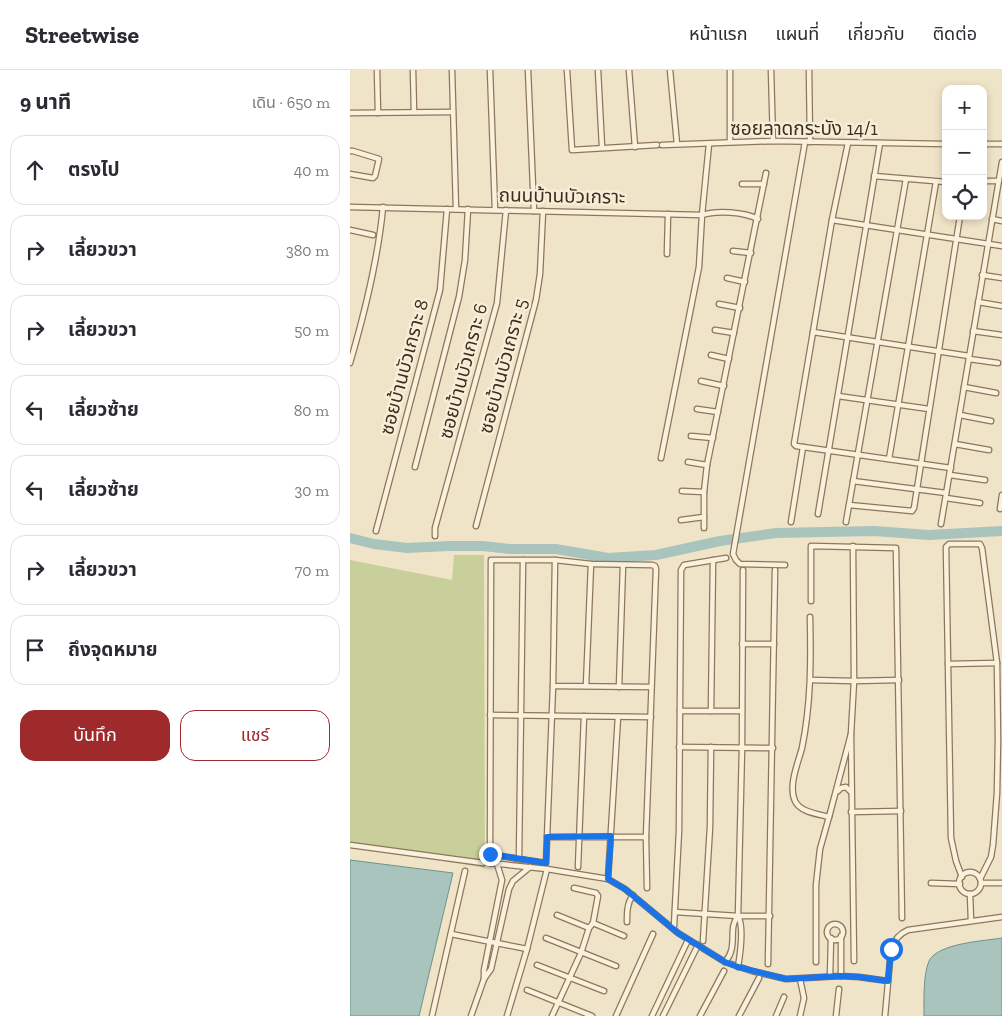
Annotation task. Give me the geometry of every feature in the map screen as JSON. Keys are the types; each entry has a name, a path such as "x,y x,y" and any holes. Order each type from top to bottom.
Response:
{"street":[{"path":"376,70 378,113"},
{"path":"413,70 414,112"},
{"path":"452,70 456,209"},
{"path":"490,70 495,210"},
{"path":"528,70 534,211"},
{"name":"ซอยลาดกระบัง 14/1","path":"567,70 570,148 573,151 602,147 773,141 942,144"},
{"path":"598,70 602,147"},
{"path":"629,70 635,147"},
{"path":"670,70 677,144"},
{"path":"730,70 730,142"},
{"path":"771,70 773,141"},
{"path":"785,565 740,564 734,558 733,548 808,142 809,70"},
{"path":"350,113 453,112"},
{"path":"848,143 832,220 794,444 796,446 951,468"},
{"path":"660,458 699,266 709,144"},
{"path":"818,514 880,144"},
{"path":"987,144 1002,144"},
{"path":"350,151 380,159 373,178 350,174"},
{"path":"941,524 987,244 1000,191 999,181 1002,163"},
{"path":"704,528 704,492 708,465 766,173"},
{"path":"874,176 942,182"},
{"path":"846,522 906,179"},
{"path":"987,181 999,181"},
{"path":"889,459 936,182"},
{"path":"742,184 764,184"},
{"name":"ถนนบ้านบัวเกราะ","path":"350,207 702,215 709,212 744,214 758,219"},
{"path":"350,363 380,237 383,207"},
{"name":"ซอยบ้านบัวเกราะ 8","path":"376,531 440,290 447,209"},
{"path":"415,467 459,297 465,260 468,209"},
{"name":"ซอยบ้านบัวเกราะ 6","path":"434,536 497,304 506,210"},
{"name":"ซอยบ้านบัวเกราะ 5","path":"476,526 536,300 540,274 543,211"},
{"path":"667,254 668,214"},
{"path":"992,219 1002,221"},
{"path":"832,220 1002,246"},
{"path":"849,505 912,511 915,506 916,488 959,220"},
{"path":"350,230 373,235"},
{"path":"733,251 751,253"},
{"path":"982,275 1002,278"},
{"path":"727,278 745,282"},
{"path":"978,302 1002,306"},
{"path":"719,304 740,308"},
{"path":"714,330 734,333"},
{"path":"973,331 1002,335"},
{"path":"813,332 938,351 998,363"},
{"path":"711,355 729,359"},
{"path":"701,381 724,386"},
{"path":"964,387 996,393"},
{"path":"838,396 929,409"},
{"path":"698,409 718,412"},
{"path":"960,416 991,421"},
{"path":"691,436 713,438"},
{"path":"955,444 989,450"},
{"path":"790,522 803,447"},
{"path":"688,462 708,465"},
{"path":"950,474 985,480"},
{"path":"853,481 916,488 980,503"},
{"path":"682,491 704,492"},
{"path":"1000,509 1002,495"},
{"path":"681,520 704,517"},
{"path":"962,877 951,838 946,547 948,544 980,544 997,663 997,793 994,845 979,890 970,894 964,892 960,884 962,877 968,872 978,876 981,881"},
{"path":"811,601 811,546 896,548 902,918"},
{"path":"853,546 854,681 851,793 854,962"},
{"path":"674,926 679,831 681,570 684,565 726,558"},
{"path":"555,560 552,715 546,863 490,854 490,563 493,560 555,560 591,564 652,565 655,566 656,570 651,688 652,718 646,837 647,888"},
{"path":"519,859 523,560"},
{"path":"711,711 713,560"},
{"path":"586,686 591,564"},
{"path":"619,688 623,565"},
{"path":"738,967 741,921 738,916 742,748 743,570"},
{"path":"768,964 775,570"},
{"path":"810,617 811,680 806,722 793,795 796,802 803,809 829,817"},
{"path":"742,644 774,644"},
{"path":"948,664 997,663"},
{"path":"811,680 898,680"},
{"path":"552,686 651,688"},
{"path":"680,711 742,711"},
{"path":"490,715 652,718"},
{"path":"578,867 584,716"},
{"path":"608,879 618,717"},
{"path":"816,962 816,886 818,866 829,817 852,734"},
{"path":"679,747 773,748"},
{"path":"703,941 710,827 711,748"},
{"path":"836,792 843,787 848,787 851,793"},
{"path":"852,812 900,811"},
{"path":"547,837 646,837"},
{"path":"350,845 483,863"},
{"path":"490,863 548,869 608,879 633,895 688,940 725,962 738,967 786,979 841,976 888,981"},
{"path":"484,979 484,970 502,880 497,864"},
{"path":"471,1016 484,979 491,969 513,881 530,867"},
{"path":"507,1016 548,869"},
{"path":"432,1016 465,872"},
{"path":"981,881 1002,883"},
{"path":"930,883 960,884"},
{"path":"552,1016 570,978 589,928 594,923 598,895 574,888"},
{"path":"970,894 971,921"},
{"path":"627,922 629,900 633,895"},
{"path":"675,912 770,916"},
{"path":"557,915 589,928"},
{"path":"725,962 731,955 734,921 738,916"},
{"path":"885,1016 891,949 894,942 903,932 1002,917"},
{"path":"594,923 624,936"},
{"path":"830,976 831,938 828,932 829,927 834,924 840,926 842,934 841,976"},
{"path":"816,932 828,932"},
{"path":"831,938 836,939 842,934 853,932"},
{"path":"451,934 527,949"},
{"path":"616,1016 653,934"},
{"path":"546,938 616,966"},
{"path":"652,1016 688,940"},
{"path":"663,1016 698,945"},
{"path":"537,965 604,991"},
{"path":"700,1016 724,971"},
{"path":"739,1016 759,978"},
{"path":"800,979 804,998 800,1016"},
{"path":"836,1016 839,989"},
{"path":"527,990 592,1016"},
{"path":"776,1016 784,998"}],"green space":[{"path":"454,555 484,555 485,868 350,845 350,560 452,580"}],"water":[{"path":"350,860 453,873 419,1016 350,1016"},
{"path":"1002,938 1002,1016 924,1016 926,973 929,961 934,955 942,950 962,944"}],"waterway":[{"path":"350,538 374,544 407,548 483,546 510,549 556,549 608,558 656,555 720,541 776,533 874,531 929,535 1002,531"}],"route":[{"path":"490,854 546,863 547,837 611,836 608,879 625,889 678,933 725,962 767,975 786,979 830,976 888,981 891,949"}]}
